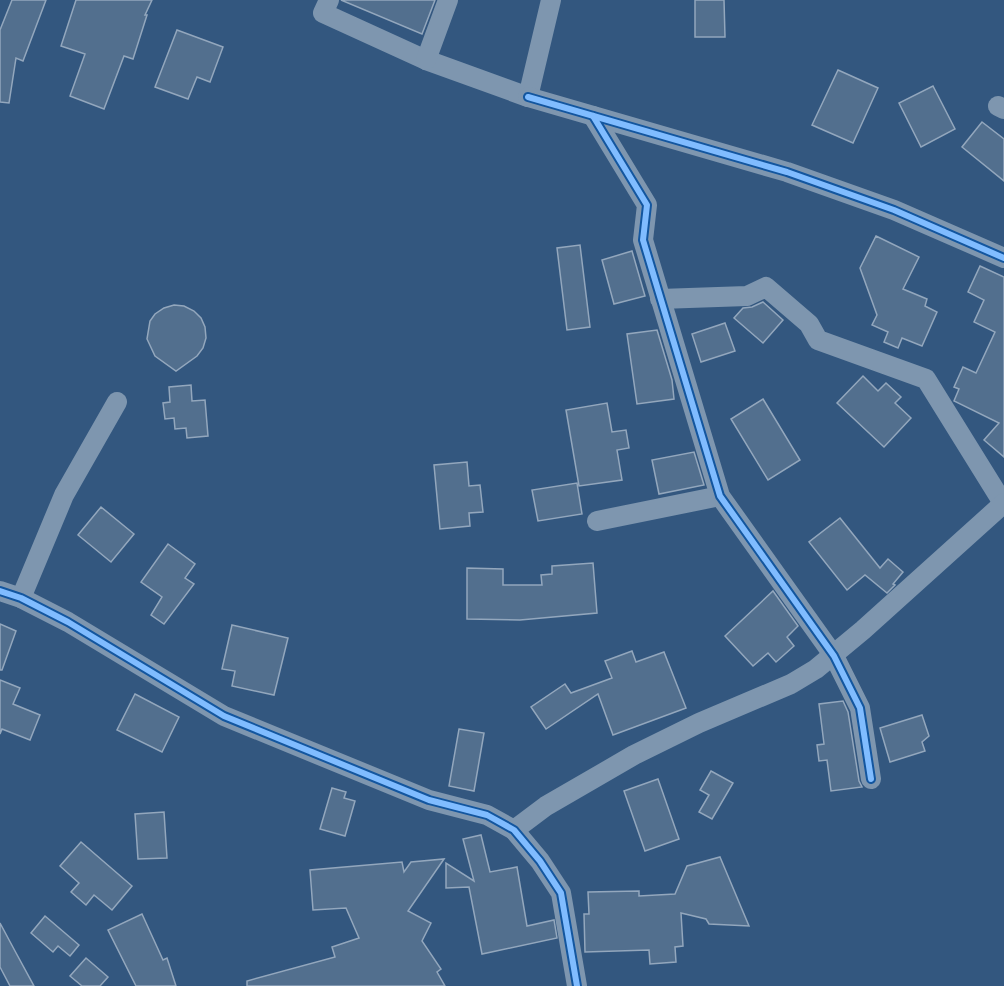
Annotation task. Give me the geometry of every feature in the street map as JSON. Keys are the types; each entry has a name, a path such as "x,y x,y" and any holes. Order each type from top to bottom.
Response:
{"street":[{"path":"329,0 323,13 426,60 528,97 788,172 894,210 1004,258"},
{"path":"426,60 448,0"},
{"path":"528,97 551,0"},
{"path":"593,116 647,205 643,240 720,496 834,656 860,708 871,779"},
{"path":"514,830 546,806 634,755 699,723 791,684 834,656 1003,503 926,380 818,340 809,324 766,287 747,296 660,300"},
{"path":"21,598 63,495 117,402"},
{"path":"597,521 720,496"},
{"path":"0,591 21,598 68,622 224,716 429,800 487,815 514,830 540,861 561,893 577,986"}],"building":[{"path":"12,0 46,0 23,61 16,58 9,103 0,102 0,30"},
{"path":"76,0 152,0 145,15 147,15 133,59 124,56 104,109 70,96 85,54 61,46"},
{"path":"341,0 435,0 422,34"},
{"path":"695,0 724,0 725,37 695,37"},
{"path":"177,30 223,47 210,82 197,77 188,99 155,87"},
{"path":"838,70 878,88 853,143 812,125"},
{"path":"933,86 955,129 921,147 899,103"},
{"path":"982,122 1004,139 1004,181 962,147"},
{"path":"876,236 919,257 903,289 927,299 925,306 937,312 922,346 902,338 898,348 884,342 888,332 872,325 877,315 860,268"},
{"path":"580,245 590,327 567,330 557,248"},
{"path":"632,251 645,296 614,304 602,260"},
{"path":"980,266 1004,277 1004,457 984,440 999,423 954,401 959,389 954,387 963,367 976,373 995,332 974,322 984,300 968,292"},
{"path":"763,302 783,320 763,343 734,318 743,308"},
{"path":"174,305 184,306 201,318 206,338 197,356 176,371 155,356 147,339 150,321 155,314"},
{"path":"725,323 735,351 701,362 692,334"},
{"path":"657,330 672,380 674,399 637,404 627,334"},
{"path":"863,376 878,391 886,383 901,397 895,403 911,418 884,447 837,403"},
{"path":"191,385 192,401 205,400 208,436 187,438 186,428 175,429 174,418 165,419 163,403 170,402 169,387"},
{"path":"763,399 800,460 768,480 731,419"},
{"path":"607,403 612,432 626,430 629,448 617,450 622,480 579,486 566,410"},
{"path":"694,452 704,485 659,494 652,460"},
{"path":"467,462 469,486 480,485 483,512 469,513 470,526 440,529 434,465"},
{"path":"577,483 582,514 538,521 532,490"},
{"path":"101,507 134,534 111,562 78,535"},
{"path":"840,518 880,568 888,559 903,572 887,593 865,575 847,590 809,542"},
{"path":"168,544 195,564 185,578 194,584 164,624 151,615 162,597 141,582"},
{"path":"593,563 597,613 520,620 467,619 467,568 503,569 503,585 542,585 541,575 552,574 552,566"},
{"path":"773,591 798,626 787,637 794,646 776,662 768,653 753,666 725,636"},
{"path":"0,624 16,631 2,670 0,670"},
{"path":"232,625 288,638 274,695 232,686 235,671 222,669"},
{"path":"632,651 636,662 664,652 686,708 613,735 598,694 546,729 531,707 565,684 571,693 612,678 605,661"},
{"path":"0,680 20,688 13,704 40,715 30,740 2,729 0,734"},
{"path":"135,694 179,717 162,752 117,730"},
{"path":"843,701 848,712 859,781 862,787 831,791 827,760 819,761 817,745 824,744 819,704"},
{"path":"922,715 929,736 922,742 925,751 890,762 880,728"},
{"path":"459,729 484,733 474,791 449,786"},
{"path":"711,771 733,783 712,819 699,812 709,795 700,790"},
{"path":"658,779 679,839 645,851 624,791"},
{"path":"332,788 346,792 344,798 355,801 345,836 320,829"},
{"path":"164,812 167,858 138,859 135,814"},
{"path":"481,835 490,872 517,867 527,926 554,920 557,938 482,954 469,887 446,888 446,863 474,881 463,839"},
{"path":"81,842 132,886 112,910 94,895 86,905 71,892 79,883 60,866"},
{"path":"720,857 749,926 709,924 706,919 681,913 683,946 675,947 676,962 650,964 649,950 585,952 584,914 589,914 588,892 639,891 639,896 675,894 687,866"},
{"path":"444,859 408,911 431,923 422,941 441,969 437,972 445,986 247,986 247,981 335,957 332,947 359,938 346,908 313,910 310,870 402,862 404,872 411,862"},
{"path":"142,914 163,960 167,958 176,986 136,986 108,930"},
{"path":"45,916 79,945 70,956 58,946 53,952 31,933"},
{"path":"0,923 34,986 10,986 0,967"},
{"path":"86,958 108,977 100,986 82,986 70,976"}],"cycle path":[{"path":"528,97 787,172 894,210 1004,258"},
{"path":"593,116 647,205 643,240 720,496 834,656 860,708 871,779"},
{"path":"0,591 21,598 68,622 224,716 429,800 487,815 514,830 540,861 561,893 577,986"}]}
